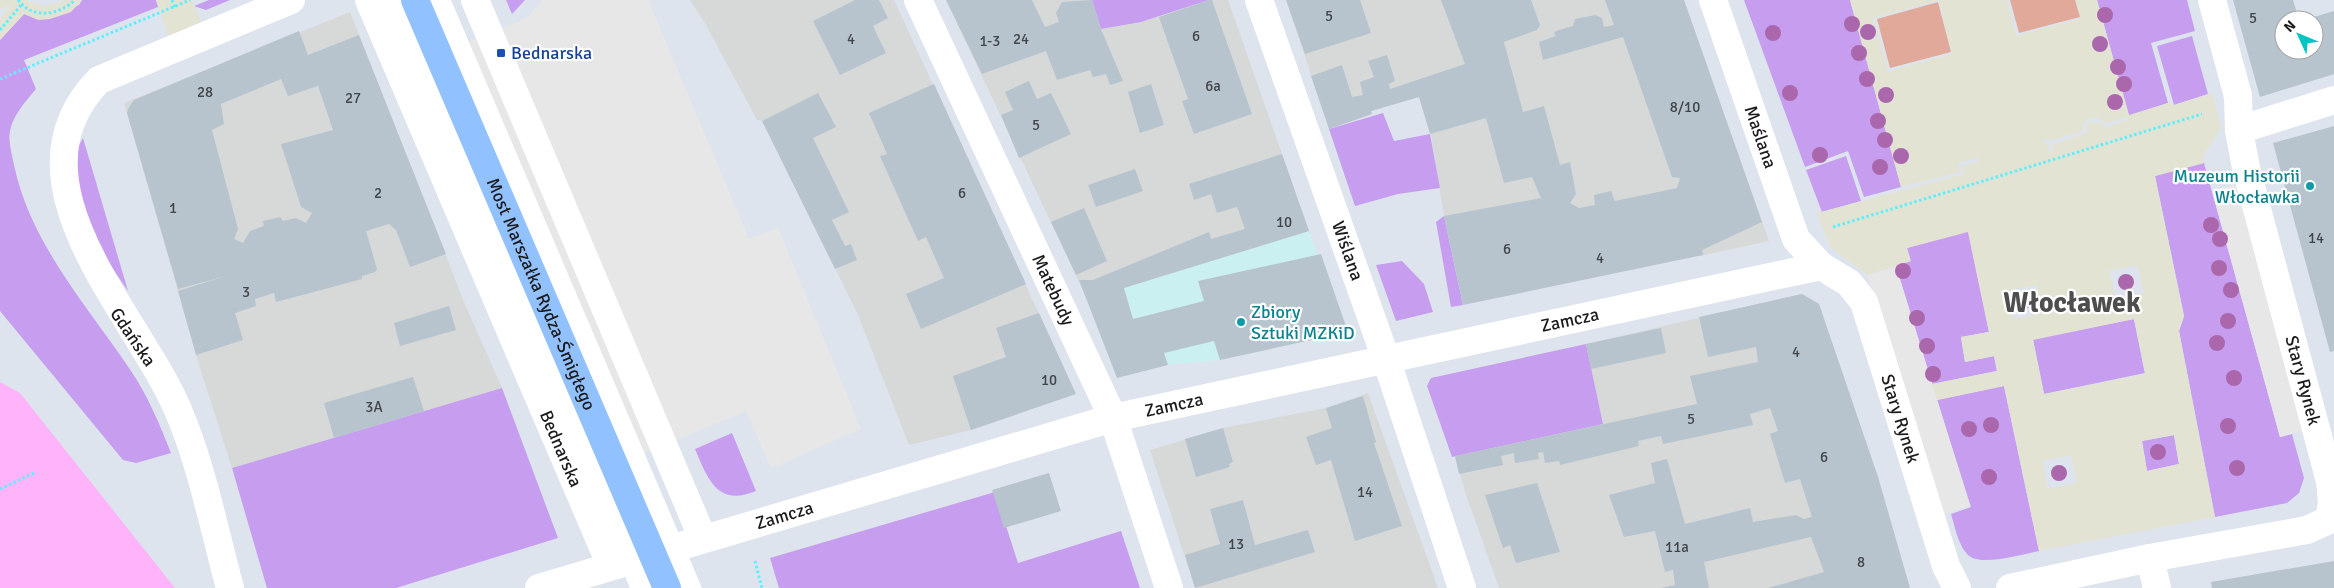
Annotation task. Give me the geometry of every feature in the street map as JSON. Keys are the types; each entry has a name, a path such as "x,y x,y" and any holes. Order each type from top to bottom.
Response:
{"main road":[{"name":"Most Marszałka Rydza-Śmigłego","path":"415,0 667,588"}],"street":[{"name":"Gdańska","path":"230,588 192,450 178,409 156,371 82,262 66,234 55,208 49,177 52,150 60,126 80,95 99,80 291,0"},
{"name":"Bednarska","path":"369,0 610,566"},
{"path":"475,0 703,539"},
{"name":"Matebudy","path":"918,0 1113,418 1169,588"},
{"name":"Wiślana","path":"1259,0 1386,359 1462,588"},
{"name":"Maślana","path":"1713,0 1796,238 1821,266"},
{"name":"Stary Rynek","path":"2010,588 2150,558 2306,530 2331,521 2330,481 2246,168 2239,130 2238,96 2212,0"},
{"path":"2239,130 2334,100"},
{"name":"Zamcza","path":"539,588 1113,418 1821,266"},
{"name":"Stary Rynek","path":"1821,266 1849,283 1864,302 1946,566 1957,588"},
{"path":"2150,558 2157,588"}],"path":[{"path":"18,0 31,10 42,13 54,13 66,8 75,0"},
{"path":"0,79 190,0"},
{"path":"0,30 22,4"},
{"path":"1796,238 2207,113"},
{"path":"0,489 36,472"},
{"path":"754,558 762,588"}],"shaded area":[{"path":"0,0 27,0 43,6 59,3 64,0 82,0 71,12 50,19 39,20 24,14 0,40 0,19 11,5 0,9"},
{"path":"82,0 156,0 158,7 24,60 36,89 20,108 14,119 10,131 10,144 22,194 33,222 62,273 143,390 171,453 136,463 123,460 0,311 0,40 24,14 39,20 79,5"},
{"path":"156,0 192,0 206,36 173,49"},
{"path":"209,0 230,0 206,10 194,6"},
{"path":"506,0 525,0 512,14"},
{"path":"542,0 648,0 749,239 778,228 861,429 771,468 746,411 583,478 410,66 527,18"},
{"path":"690,0 894,0 1076,394 971,430 909,445 858,315 763,121 757,120 706,25"},
{"path":"946,0 1092,0 1102,29 1159,17 1209,0 1228,0 1309,231 1087,299"},
{"path":"1092,0 1209,0 1141,22 1101,29"},
{"path":"1286,0 1684,0 1769,241 1700,256 1444,216 1431,134 1419,97 1372,111 1372,114 1329,129"},
{"path":"1744,0 1850,0 1901,187 1864,197 1848,151 1805,167"},
{"path":"1850,0 1939,0 2007,0 2015,36 2083,18 2080,17 2075,0 2097,0 2129,115 2168,103 2174,105 2212,93 2221,128 2203,156 2204,163 2155,176 2184,316 2179,331 2215,517 2039,551 2004,386 1937,400 1932,384 1997,371 1994,356 1965,362 1961,337 1989,332 1968,232 1907,248 1911,261 1867,275 1830,247 1817,213 1964,174 1962,166 1980,161 1979,158 1958,163 1961,172 1901,187","holes":["1939,0 1951,52 1954,53 1886,72 1888,69 1874,20 1872,19","1874,25 1877,38 1865,41 1862,28","2105,37 2108,49 2096,52 2093,40","1890,87 1894,100 1882,103 1878,91","2121,96 2124,108 2112,111 2108,99","2128,117 2129,119 2105,128 2101,123 2091,122 2087,125 2086,133 2051,145 2053,151 2050,152 2046,143 2044,143 2044,140 2049,139 2050,141 2083,131 2084,123 2092,118 2098,118 2106,124","1907,148 1910,161 1898,163 1895,151","2137,265 2144,293 2115,298 2109,271","2037,285 2042,313 2014,319 2008,291","2134,319 2145,374 2044,394 2033,340","2174,435 2179,464 2147,471 2142,441","2071,455 2077,483 2048,489 2042,461"]},
{"path":"2010,0 2075,0 2080,17 2019,33"},
{"path":"2097,0 2187,0 2195,31 2151,43 2168,103 2129,116"},
{"path":"1938,2 1951,52 1890,68 1877,19"},
{"path":"350,12 464,302 502,388 232,468 200,368 124,103"},
{"path":"2192,36 2208,94 2174,105 2157,46"},
{"path":"1383,113 1394,141 1430,134 1440,188 1398,194 1355,206 1329,129"},
{"path":"83,138 128,291 102,253 72,178 76,151"},
{"path":"1846,156 1861,201 1822,212 1806,170"},
{"path":"2204,163 2280,437 2292,434 2304,478 2299,493 2287,503 2215,517 2179,331 2184,316 2155,176"},
{"path":"2236,184 2303,431 2280,437 2212,191"},
{"path":"1444,216 1463,305 1451,307 1436,222"},
{"path":"1309,231 1317,254 1321,254 1348,332 1220,360 1168,365 1117,378 1087,299"},
{"path":"1968,231 1989,332 1961,337 1965,362 1994,356 1997,371 1932,384 1896,266 1910,261 1907,248"},
{"path":"1402,261 1424,284 1433,312 1396,321 1376,265"},
{"path":"1896,266 1970,506 1941,515 1867,275"},
{"path":"1802,294 1819,304 1878,477 1910,588 1499,588 1466,495 1455,456 1603,424 1586,344"},
{"path":"2134,319 2145,373 2044,394 2033,339"},
{"path":"1586,344 1603,424 1452,457 1427,386 1431,378"},
{"path":"0,382 20,393 175,588 0,588"},
{"path":"2004,386 2039,551 2001,559 1981,560 1973,558 1964,550 1951,514 1971,507 1937,400"},
{"path":"502,388 558,538 396,588 267,588 232,468"},
{"path":"1368,393 1438,588 1195,588 1150,450 1223,428 1326,408"},
{"path":"732,433 756,491 743,495 723,493 716,487 710,480 695,449"},
{"path":"2174,435 2179,464 2147,471 2142,441"},
{"path":"995,492 1018,563 1121,531 1140,588 779,588 770,558"}],"pier":[{"path":"380,0 451,0 702,588 630,588"}],"building":[{"path":"855,0 879,0 888,18 873,26 886,53 840,75 813,21"},
{"path":"946,0 1032,0 1045,27 1059,22 1056,13 1062,2 1092,0 1101,29 1123,81 1110,85 1106,74 1093,77 1090,70 1057,80 1046,51 982,74"},
{"path":"1212,0 1252,114 1194,134 1182,101 1188,99 1159,17"},
{"path":"1286,0 1360,0 1371,33 1305,54"},
{"path":"1441,0 1531,0 1540,25 1537,30 1504,42 1523,112 1544,106 1560,165 1570,162 1576,194 1570,203 1579,208 1595,205 1594,195 1611,191 1615,201 1677,188 1680,178 1672,177 1623,37 1543,60 1539,42 1556,36 1554,33 1556,31 1573,26 1575,19 1595,15 1602,18 1604,27 1614,25 1605,0 1684,0 1762,222 1702,250 1703,255 1463,305 1444,216 1541,198 1532,177 1504,183 1486,118 1430,134 1419,97 1371,111 1372,114 1329,129 1311,76 1342,65 1352,97 1363,95 1360,82 1374,77 1368,61 1387,55 1395,81 1389,84 1390,89 1465,64"},
{"path":"2233,0 2293,0 2296,10 2274,10 2274,60 2324,60 2324,14 2334,11 2334,74 2260,97"},
{"path":"299,31 308,55 359,35 446,254 410,267 396,230 389,224 366,231 377,269 375,272 362,276 362,279 276,302 274,293 255,299 256,306 235,313 243,340 196,355 178,291 226,276 178,289 127,113 134,100","holes":["281,79 288,96 318,86 333,130 281,144 301,207 312,213 306,223 296,218 283,221 280,217 263,221 264,226 250,231 243,243 234,239 238,229 212,130 224,124 221,104"]},
{"path":"1029,81 1037,99 1051,93 1071,134 1019,158 1001,115 1013,110 1005,92"},
{"path":"934,84 1026,284 921,329 906,294 944,278 926,237 918,241 880,156 887,154 869,113"},
{"path":"1151,84 1164,125 1140,133 1128,92"},
{"path":"818,93 836,127 813,138 849,212 832,220 845,246 851,244 857,260 835,269 762,121"},
{"path":"2334,126 2334,351 2330,352 2273,143"},
{"path":"1282,154 1309,231 1124,288 1133,319 1204,301 1198,281 1321,254 1348,332 1220,360 1214,341 1164,353 1168,365 1117,378 1079,280 1093,280 1209,232 1211,239 1245,229 1237,207 1217,213 1211,194 1194,200 1189,184"},
{"path":"1135,169 1143,191 1096,207 1088,185"},
{"path":"1084,208 1107,261 1076,275 1051,222"},
{"path":"1802,294 1819,304 1878,477 1910,588 1768,588 1824,572 1811,537 1704,562 1709,588 1661,588 1675,585 1673,570 1665,572 1655,531 1624,537 1609,495 1655,483 1651,463 1667,459 1685,524 1750,508 1753,522 1796,515 1804,519 1812,517 1800,479 1785,483 1770,434 1778,431 1770,408 1750,414 1753,425 1663,444 1661,436 1638,441 1639,446 1560,465 1559,461 1545,463 1543,452 1538,453 1539,459 1515,463 1514,453 1501,456 1503,465 1459,474 1455,456 1697,404 1690,376 1758,362 1756,347 1708,357 1699,317"},
{"path":"449,306 456,330 400,346 394,323"},
{"path":"1039,313 1076,394 971,430 953,376 1006,357 996,328"},
{"path":"1661,328 1666,353 1591,369 1586,344"},
{"path":"413,377 424,411 334,438 324,403"},
{"path":"1363,396 1376,442 1374,443 1402,526 1355,541 1331,460 1316,465 1306,437 1332,428 1326,408"},
{"path":"1223,428 1233,462 1229,464 1230,467 1196,477 1185,439"},
{"path":"1049,473 1061,511 1004,528 992,490"},
{"path":"1537,483 1560,552 1516,563 1510,545 1503,548 1485,495"},
{"path":"1243,500 1255,545 1308,530 1315,552 1195,588 1185,555 1220,544 1210,509"},
{"path":"2334,561 2334,588 2212,588 2211,582"}],"place":[{"name":"Bednarska","path":"501,53"},
{"name":"Muzeum Historii Włocławka","path":"2310,186"},
{"name":"Zbiory Sztuki MZKiD","path":"1241,322"}],"district":[{"name":"Włocławek","path":"2072,303"}]}
